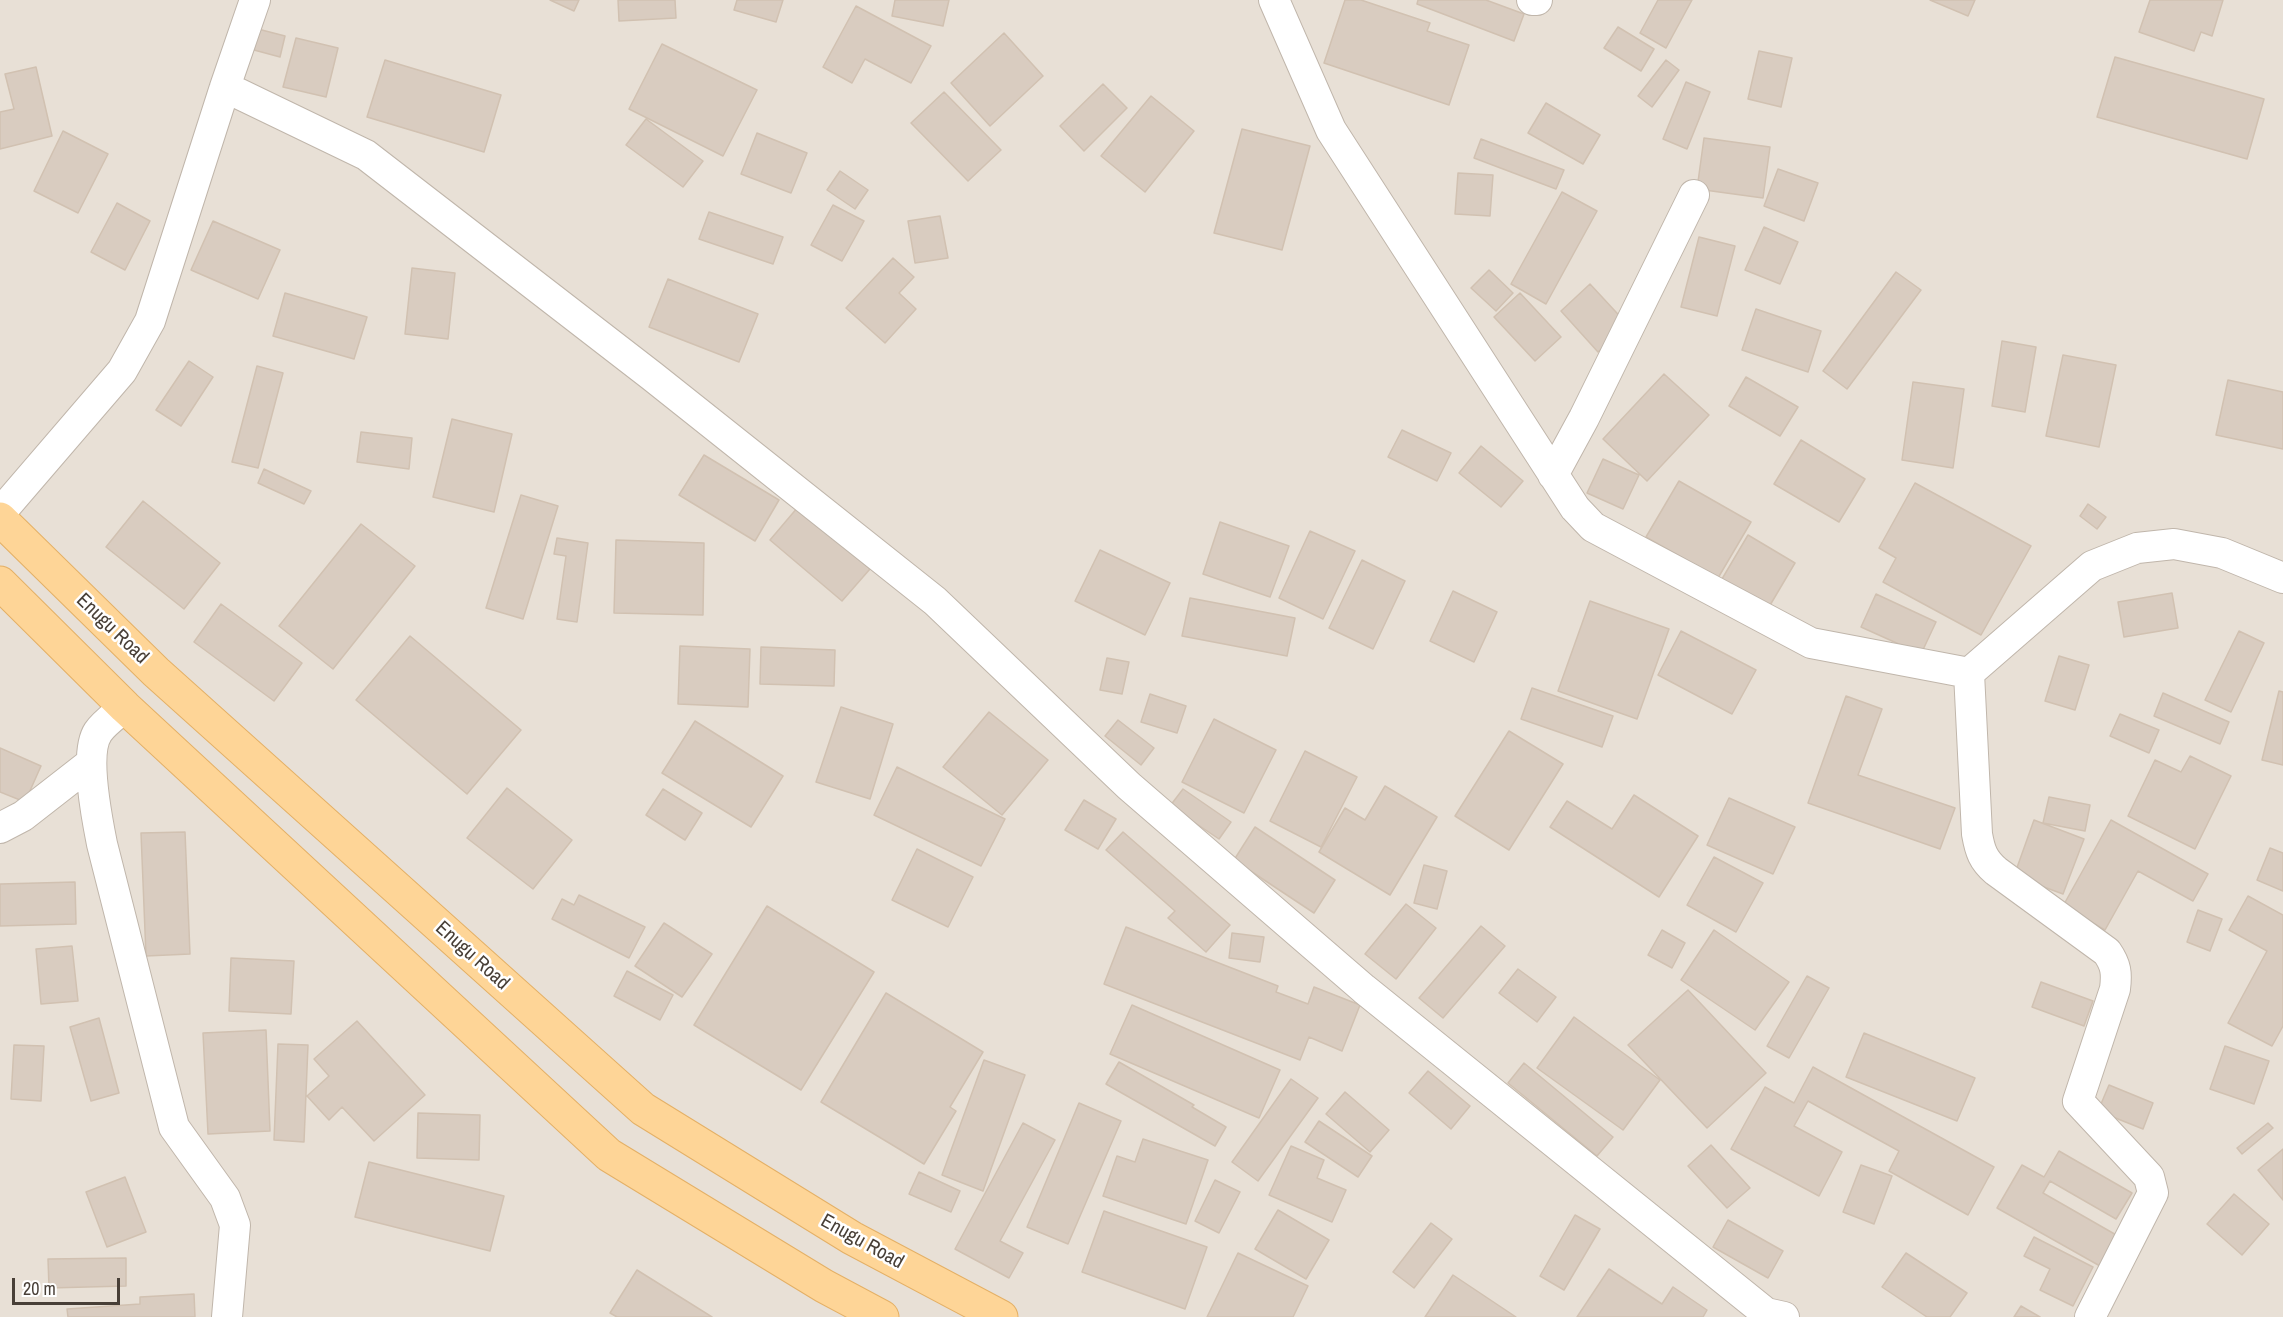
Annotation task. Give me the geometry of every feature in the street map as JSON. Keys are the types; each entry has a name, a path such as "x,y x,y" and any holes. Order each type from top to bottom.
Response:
{"main road":[{"name":"Enugu Road","path":"0,519 156,672 643,1109 852,1238 1001,1317"},
{"path":"0,583 125,707 609,1155 824,1286 882,1317"}],"street":[{"path":"0,513 122,371 150,321 255,0"},
{"path":"1274,0 1331,130 1553,475 1575,508 1593,527 1811,643 1969,673"},
{"path":"225,87 366,155 652,376 880,557 935,601 1130,786 1364,989 1771,1316"},
{"path":"1553,475 1584,418 1694,195"},
{"path":"1969,673 2092,566 2137,548 2174,544 2222,553 2283,578"},
{"path":"1969,673 1977,834 1985,861 1996,872 2107,952 2115,964 2117,976 2115,989 2078,1101 2149,1177 2153,1193 2090,1317"},
{"path":"125,707 97,733 91,763 94,804 102,844 174,1127 225,1198 235,1225 227,1317"},
{"path":"0,828 23,816 91,763"}],"shaded area":[{"path":"0,0 2283,0 2283,1317 0,1317"}],"building":[{"path":"550,0 579,0 574,11"},
{"path":"618,0 675,0 676,18 619,21"},
{"path":"737,0 783,0 776,22 734,10"},
{"path":"895,0 949,0 943,26 892,16"},
{"path":"1345,0 1361,0 1430,23 1427,31 1469,45 1449,105 1324,63"},
{"path":"1418,0 1486,0 1524,14 1514,41 1417,4"},
{"path":"1658,0 1692,0 1666,48 1640,33"},
{"path":"1930,0 1975,0 1968,16"},
{"path":"2150,0 2223,0 2212,36 2201,32 2194,51 2139,32"},
{"path":"856,6 931,46 911,83 865,59 852,83 823,67"},
{"path":"1618,27 1654,49 1641,71 1604,48"},
{"path":"258,29 285,36 280,57 254,50"},
{"path":"1004,33 1043,76 990,126 951,83"},
{"path":"296,38 338,48 326,97 283,87"},
{"path":"662,44 757,90 723,156 629,109"},
{"path":"1759,51 1792,58 1781,107 1748,99"},
{"path":"2115,57 2264,99 2247,159 2097,117"},
{"path":"385,60 501,95 484,152 367,117"},
{"path":"1666,60 1679,70 1652,107 1638,96"},
{"path":"36,67 52,136 0,149 0,112 14,109 5,74"},
{"path":"1686,82 1710,92 1687,149 1663,139"},
{"path":"1103,84 1127,108 1084,151 1060,126"},
{"path":"944,92 1001,150 968,181 911,123"},
{"path":"1151,96 1194,131 1145,192 1101,156"},
{"path":"1546,103 1600,135 1583,164 1528,133"},
{"path":"646,119 703,161 683,187 626,145"},
{"path":"1242,129 1310,146 1282,250 1214,233"},
{"path":"63,131 108,154 78,213 34,191"},
{"path":"757,133 807,153 791,193 741,174"},
{"path":"1704,138 1770,147 1763,198 1697,189"},
{"path":"1481,139 1564,170 1556,189 1474,158"},
{"path":"1778,169 1818,183 1804,221 1764,206"},
{"path":"840,171 868,190 855,209 827,190"},
{"path":"1458,173 1493,175 1490,216 1455,214"},
{"path":"1562,192 1597,211 1546,304 1511,284"},
{"path":"117,203 150,221 125,270 91,252"},
{"path":"833,205 864,221 842,261 811,245"},
{"path":"709,212 783,237 773,264 699,239"},
{"path":"940,216 948,258 915,263 908,221"},
{"path":"213,221 280,250 258,299 191,270"},
{"path":"1764,227 1798,242 1780,284 1745,270"},
{"path":"1699,237 1735,246 1717,316 1681,307"},
{"path":"893,258 914,277 899,293 916,309 885,343 846,308"},
{"path":"412,268 455,273 448,339 405,334"},
{"path":"1489,270 1513,293 1496,311 1471,288"},
{"path":"1896,272 1921,290 1847,389 1823,371"},
{"path":"668,279 758,314 739,362 649,327"},
{"path":"1590,284 1628,325 1598,352 1561,311"},
{"path":"285,293 367,317 354,359 273,336"},
{"path":"1520,293 1561,337 1535,361 1494,317"},
{"path":"1756,309 1821,331 1808,372 1742,350"},
{"path":"2002,341 2036,347 2025,412 1992,406"},
{"path":"2063,355 2116,365 2099,447 2046,436"},
{"path":"189,361 213,377 181,426 156,410"},
{"path":"257,366 283,373 258,468 232,462"},
{"path":"1664,374 1709,415 1647,481 1603,439"},
{"path":"1746,377 1798,407 1780,436 1729,406"},
{"path":"2228,380 2283,392 2283,449 2216,435"},
{"path":"1913,382 1964,389 1953,468 1902,460"},
{"path":"452,419 512,434 494,512 433,497"},
{"path":"1402,430 1451,453 1437,481 1388,457"},
{"path":"361,432 412,438 409,469 357,462"},
{"path":"1801,440 1865,479 1839,522 1774,484"},
{"path":"1481,446 1523,481 1501,507 1459,473"},
{"path":"704,455 779,500 755,541 679,495"},
{"path":"1603,459 1639,475 1623,509 1587,493"},
{"path":"264,469 311,491 304,504 258,483"},
{"path":"1679,481 1751,522 1718,578 1646,537"},
{"path":"1915,483 2031,546 1981,635 1883,582 1896,558 1879,548"},
{"path":"521,495 558,506 523,619 486,608"},
{"path":"143,501 220,563 184,609 106,547"},
{"path":"2088,504 2106,517 2097,529 2080,516"},
{"path":"798,507 870,569 842,601 770,540"},
{"path":"1220,522 1289,546 1270,597 1203,574"},
{"path":"361,524 415,566 333,669 279,626"},
{"path":"1310,531 1355,551 1323,619 1279,598"},
{"path":"1748,535 1795,563 1766,612 1719,584"},
{"path":"557,538 588,543 577,622 557,619 566,556 554,554"},
{"path":"616,540 704,543 703,615 614,613"},
{"path":"1100,550 1170,583 1145,635 1075,601"},
{"path":"1362,560 1405,581 1373,649 1329,628"},
{"path":"1453,591 1497,612 1474,662 1430,641"},
{"path":"2172,593 2178,628 2124,637 2118,602"},
{"path":"1876,594 1936,622 1921,654 1861,627"},
{"path":"1190,598 1295,618 1287,656 1182,636"},
{"path":"1590,601 1669,629 1637,719 1558,691"},
{"path":"221,604 302,663 274,701 194,642"},
{"path":"1681,631 1756,670 1732,714 1658,675"},
{"path":"2239,631 2264,643 2231,712 2205,700"},
{"path":"410,636 521,730 467,794 356,700"},
{"path":"680,646 750,649 748,707 678,704"},
{"path":"761,647 835,650 834,686 760,684"},
{"path":"2059,656 2089,665 2075,710 2045,701"},
{"path":"1107,658 1129,662 1122,694 1100,690"},
{"path":"1532,688 1613,716 1602,747 1521,719"},
{"path":"2279,691 2283,692 2283,765 2262,760"},
{"path":"2163,693 2229,722 2220,744 2154,716"},
{"path":"1150,694 1186,706 1177,733 1141,722"},
{"path":"1846,696 1882,709 1858,775 1955,808 1940,849 1808,803"},
{"path":"841,707 893,724 870,799 816,782"},
{"path":"989,712 1048,760 1002,815 943,767"},
{"path":"2120,714 2159,730 2149,753 2110,736"},
{"path":"1214,719 1276,750 1244,813 1182,782"},
{"path":"1118,720 1154,748 1141,765 1105,736"},
{"path":"695,721 783,776 751,827 662,773"},
{"path":"1509,731 1563,764 1509,850 1455,816"},
{"path":"0,748 41,766 25,802 0,792"},
{"path":"1305,751 1357,777 1321,847 1270,821"},
{"path":"2190,756 2231,776 2195,849 2128,816 2155,760 2181,772"},
{"path":"897,767 1005,819 981,866 874,815"},
{"path":"1385,786 1437,817 1390,895 1319,852 1345,808 1365,820"},
{"path":"507,788 572,840 533,889 467,838"},
{"path":"663,789 702,813 685,840 646,815"},
{"path":"1183,789 1231,822 1219,839 1170,806"},
{"path":"1634,795 1698,836 1659,897 1550,827 1567,801 1612,829"},
{"path":"2049,797 2090,805 2085,831 2043,823"},
{"path":"1729,798 1795,827 1773,874 1707,845"},
{"path":"1084,800 1116,819 1098,849 1065,830"},
{"path":"2034,820 2084,839 2063,894 2014,876"},
{"path":"2111,820 2208,874 2193,901 2138,871 2105,930 2063,906"},
{"path":"1255,827 1335,880 1314,913 1234,860"},
{"path":"185,832 190,954 146,956 141,833"},
{"path":"1123,832 1230,925 1206,952 1168,918 1175,911 1106,850"},
{"path":"2270,848 2283,853 2283,891 2257,880"},
{"path":"917,849 973,877 948,927 892,900"},
{"path":"1714,857 1763,883 1736,932 1687,905"},
{"path":"1424,865 1447,871 1437,909 1414,903"},
{"path":"75,882 76,924 0,926 0,884"},
{"path":"579,895 645,927 629,958 552,919 562,899 574,905"},
{"path":"2248,896 2283,915 2283,1026 2272,1046 2228,1023 2267,951 2229,930"},
{"path":"1406,904 1436,928 1396,979 1365,954"},
{"path":"767,906 874,972 801,1090 694,1025"},
{"path":"2198,910 2222,919 2210,951 2187,942"},
{"path":"664,923 712,954 682,997 635,966"},
{"path":"1481,926 1505,946 1443,1018 1419,998"},
{"path":"1126,927 1278,986 1276,992 1308,1004 1314,987 1360,1005 1342,1051 1309,1037 1300,1060 1104,984"},
{"path":"1662,930 1685,943 1672,968 1648,955"},
{"path":"1714,930 1789,982 1755,1030 1681,980"},
{"path":"1232,933 1264,937 1260,962 1229,958"},
{"path":"72,946 78,1001 41,1004 36,949"},
{"path":"231,958 294,961 291,1014 229,1011"},
{"path":"1518,969 1556,997 1537,1022 1499,993"},
{"path":"627,971 673,995 660,1020 614,996"},
{"path":"1807,976 1829,988 1789,1058 1767,1046"},
{"path":"2041,982 2093,1001 2084,1026 2032,1007"},
{"path":"1688,990 1766,1073 1707,1128 1628,1045"},
{"path":"886,993 983,1052 950,1107 956,1111 924,1164 821,1102"},
{"path":"1132,1005 1280,1070 1259,1118 1110,1054"},
{"path":"1574,1017 1660,1080 1623,1130 1537,1068"},
{"path":"99,1018 119,1093 91,1101 70,1027"},
{"path":"357,1021 425,1095 374,1141 342,1107 329,1120 307,1096 329,1076 314,1059"},
{"path":"266,1030 270,1131 208,1134 203,1033"},
{"path":"1864,1033 1975,1078 1957,1121 1846,1077"},
{"path":"278,1044 308,1045 304,1142 274,1140"},
{"path":"14,1045 44,1046 41,1101 11,1099"},
{"path":"2225,1046 2269,1061 2254,1104 2210,1089"},
{"path":"984,1060 1025,1075 983,1191 942,1175"},
{"path":"1119,1062 1194,1105 1192,1107 1226,1127 1215,1146 1106,1084"},
{"path":"1524,1063 1613,1137 1597,1156 1508,1083"},
{"path":"1813,1067 1994,1167 1968,1215 1889,1171 1899,1151 1808,1101 1794,1126 1842,1152 1819,1196 1731,1149 1765,1087 1794,1103"},
{"path":"1428,1071 1470,1106 1451,1129 1409,1093"},
{"path":"1291,1079 1318,1098 1258,1181 1232,1162"},
{"path":"2109,1085 2153,1103 2143,1129 2098,1111"},
{"path":"1345,1092 1389,1130 1370,1152 1326,1114"},
{"path":"1079,1103 1121,1121 1068,1244 1027,1227"},
{"path":"418,1113 480,1115 479,1160 417,1158"},
{"path":"1319,1121 1372,1156 1358,1177 1305,1142"},
{"path":"1023,1123 1055,1140 1000,1241 1023,1253 1009,1278 955,1249"},
{"path":"2268,1123 2273,1128 2242,1154 2237,1148"},
{"path":"1143,1139 1208,1160 1186,1224 1103,1196 1117,1156 1135,1162"},
{"path":"1711,1145 1750,1188 1727,1208 1688,1166"},
{"path":"1291,1146 1324,1160 1317,1178 1346,1190 1332,1222 1269,1195"},
{"path":"2283,1149 2283,1200 2258,1170"},
{"path":"2059,1151 2132,1193 2116,1219 2050,1181 2043,1193 2118,1236 2100,1266 1997,1208 2022,1165 2044,1177"},
{"path":"369,1162 504,1196 490,1251 355,1217"},
{"path":"1861,1165 1892,1176 1874,1224 1843,1212"},
{"path":"919,1172 960,1191 951,1212 909,1194"},
{"path":"125,1177 146,1232 107,1247 86,1192"},
{"path":"1215,1180 1240,1192 1219,1233 1195,1221"},
{"path":"2234,1194 2269,1224 2242,1255 2207,1224"},
{"path":"1278,1210 1329,1240 1306,1279 1255,1249"},
{"path":"1104,1211 1207,1247 1185,1309 1082,1272"},
{"path":"1575,1215 1600,1229 1564,1290 1540,1276"},
{"path":"1728,1220 1783,1251 1768,1278 1713,1247"},
{"path":"1431,1223 1452,1239 1414,1288 1393,1272"},
{"path":"2034,1237 2093,1267 2073,1306 2040,1290 2050,1269 2024,1256"},
{"path":"1238,1253 1308,1286 1293,1317 1207,1317"},
{"path":"1906,1253 1967,1293 1950,1317 1927,1317 1882,1287"},
{"path":"126,1258 126,1286 49,1288 48,1259"},
{"path":"1609,1269 1662,1304 1673,1287 1707,1310 1703,1317 1577,1317"},
{"path":"637,1270 712,1317 617,1317 610,1313"},
{"path":"1453,1275 1516,1317 1425,1317"},
{"path":"194,1294 195,1317 68,1317 67,1309 140,1304 140,1297"},
{"path":"2021,1306 2040,1317 2014,1317"}]}
